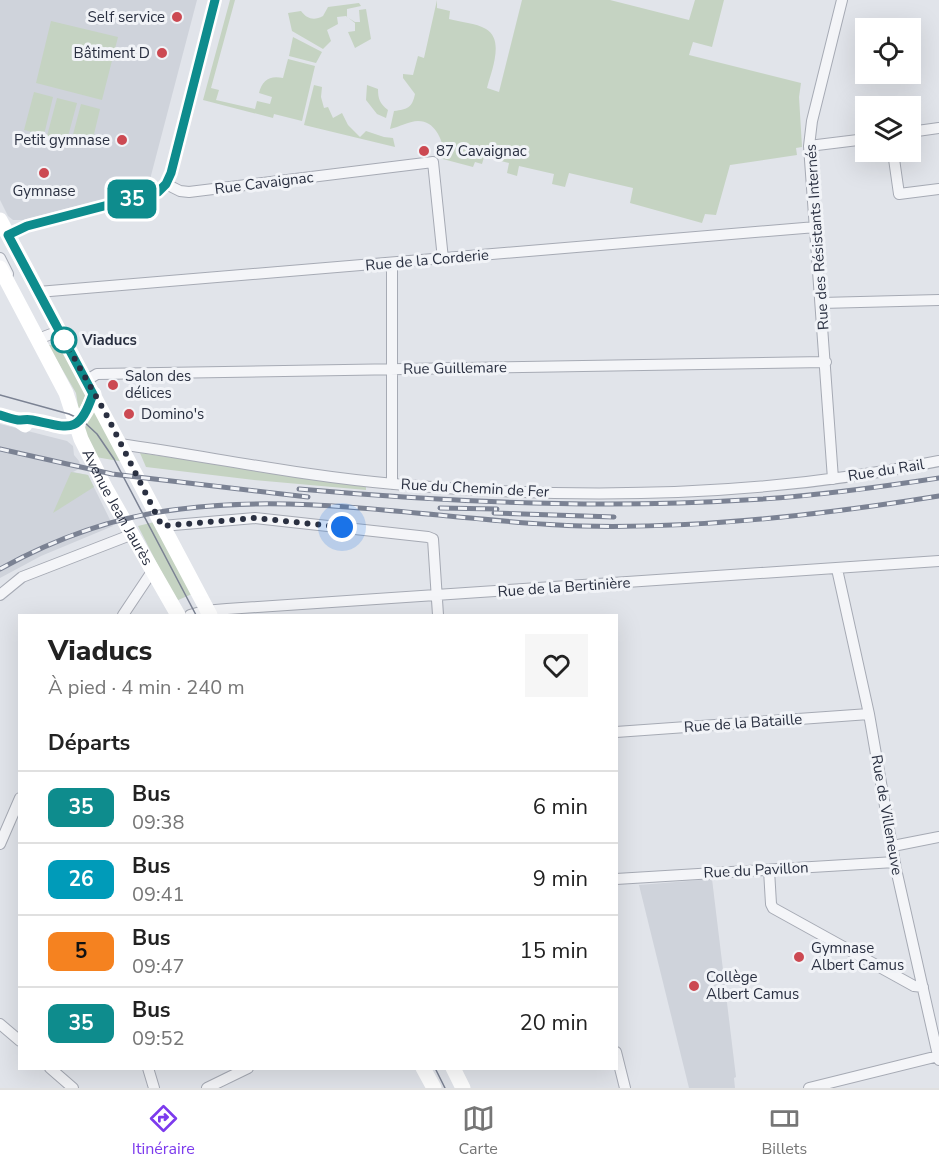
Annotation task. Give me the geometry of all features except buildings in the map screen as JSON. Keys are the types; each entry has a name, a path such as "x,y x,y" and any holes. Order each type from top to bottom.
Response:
{"main road":[{"name":"Avenue Jean Jaurès","path":"0,220 209,613"},
{"name":"Avenue Jean Jaurès","path":"0,268 40,338 106,489 181,614"},
{"path":"0,415 79,431 93,394"},
{"path":"424,1070 434,1088"},
{"path":"454,1070 463,1088"}],"street":[{"path":"8,235 27,226 158,192 166,184 171,173 215,0"},
{"name":"Rue des Résistants Internés","path":"833,478 809,146 812,121 843,0"},
{"path":"921,130 939,128"},
{"path":"809,146 855,140"},
{"name":"Rue Cavaignac","path":"166,184 180,191 189,192 433,162 443,259"},
{"path":"894,162 899,194 939,189"},
{"name":"Rue de la Corderie","path":"38,292 816,227"},
{"path":"0,258 40,338 59,331"},
{"path":"392,263 392,484"},
{"path":"821,303 939,300"},
{"name":"Rue Guillemare","path":"87,380 97,374 826,362"},
{"name":"Rue du Chemin de Fer","path":"120,444 232,463 392,484 511,491 598,494 682,492 782,486 833,478"},
{"name":"Rue du Rail","path":"833,478 939,461"},
{"path":"162,526 255,518 428,537 433,539 438,614"},
{"path":"0,595 22,577 133,534"},
{"name":"Rue de la Bertinière","path":"181,614 939,561"},
{"name":"Rue de Villeneuve","path":"837,569 869,714 895,862 938,1058"},
{"path":"124,614 153,570"},
{"name":"Rue de la Bataille","path":"618,732 869,714"},
{"path":"0,844 18,801"},
{"path":"893,846 939,837"},
{"name":"Rue du Pavillon","path":"618,879 895,862"},
{"path":"769,870 773,908 914,986 923,987"},
{"path":"0,1024 18,1039"},
{"path":"809,1088 938,1058"},
{"path":"618,1060 625,1088"},
{"path":"52,1070 73,1088"},
{"path":"149,1070 154,1088"},
{"path":"207,1088 244,1070"}],"shaded area":[{"path":"0,0 197,0 148,187 23,220 13,220 8,216 0,200"},
{"path":"0,424 67,441 73,446 74,455 81,468 73,472 88,475 113,526 41,556 0,578"},
{"name":"Collège Albert Camus","path":"712,879 736,1077 734,1078 735,1088 689,1088 639,885"}],"green space":[{"path":"230,0 235,0 211,88 219,90 216,100 255,109 257,101 270,104 272,97 259,93 260,88 270,78 283,78 288,59 315,66 302,121 274,114 273,118 203,100"},
{"path":"437,0 437,8 450,11 449,19 478,25 492,34 496,48 487,88 499,92 522,0 610,0 689,20 695,0 724,0 712,47 693,42 689,55 801,83 799,97 802,147 796,148 797,155 730,165 716,215 705,214 702,223 630,203 633,188 569,173 565,187 552,184 554,174 519,166 517,176 507,173 509,163 484,157 482,164 475,162 473,167 439,158 444,152 437,132 429,124 415,121 390,129 394,111 409,107 414,99 415,94 403,78 403,74 413,75 418,56 424,58"},
{"path":"359,3 361,6 347,9 347,17 337,17 338,24 327,30 331,41 323,49 292,31 288,13 301,11 314,19 323,16 328,7"},
{"path":"366,9 371,39 355,48 348,32 355,31 355,23 348,18 360,22 359,10"},
{"path":"51,21 118,37 102,100 36,83"},
{"path":"293,37 322,52 316,63 289,56"},
{"path":"314,85 322,87 321,97 324,108 328,107 333,118 342,113 348,125 360,137 366,131 393,138 395,147 304,125"},
{"path":"367,85 378,89 380,101 388,110 386,118 377,114 366,100"},
{"path":"34,92 53,97 44,135 24,130"},
{"path":"57,98 77,103 67,140 47,136"},
{"path":"81,104 100,109 91,147 71,142"},
{"path":"48,345 61,345 88,391 79,412 76,393"},
{"path":"93,410 130,463 90,456 81,437"},
{"path":"140,453 366,485 366,490 146,467"},
{"path":"71,472 88,475 94,487 53,513"},
{"path":"154,522 192,594 176,601 138,526"}],"tram line":[{"path":"0,395 69,414 82,420 97,434 114,459 195,614"},
{"path":"436,1070 445,1088"}],"railway":[{"path":"0,449 112,474 308,497"},
{"path":"299,489 466,501 634,504 794,497 939,478"},
{"path":"0,569 65,538 110,523 157,512 231,505 331,506 532,523 627,526 716,523 806,515 939,496"},
{"path":"440,508 497,509"},
{"path":"494,513 614,517"}],"bus line":[{"name":"35","path":"0,415 65,427 83,420 93,394 8,235 27,226 158,192 162,189 171,173 215,0"}],"place":[{"name":"Self service","path":"177,17"},
{"name":"Bâtiment D","path":"162,53"},
{"name":"Petit gymnase","path":"122,140"},
{"name":"87 Cavaignac","path":"424,151"},
{"name":"Gymnase","path":"44,173"},
{"name":"Viaducs","path":"64,340"},
{"name":"Salon des délices","path":"113,385"},
{"name":"Domino's","path":"129,414"},
{"name":"Gymnase Albert Camus","path":"799,957"},
{"name":"Collège Albert Camus","path":"694,986"}],"route":[{"path":"64,340 106,414 162,526 255,518 342,527"}]}
